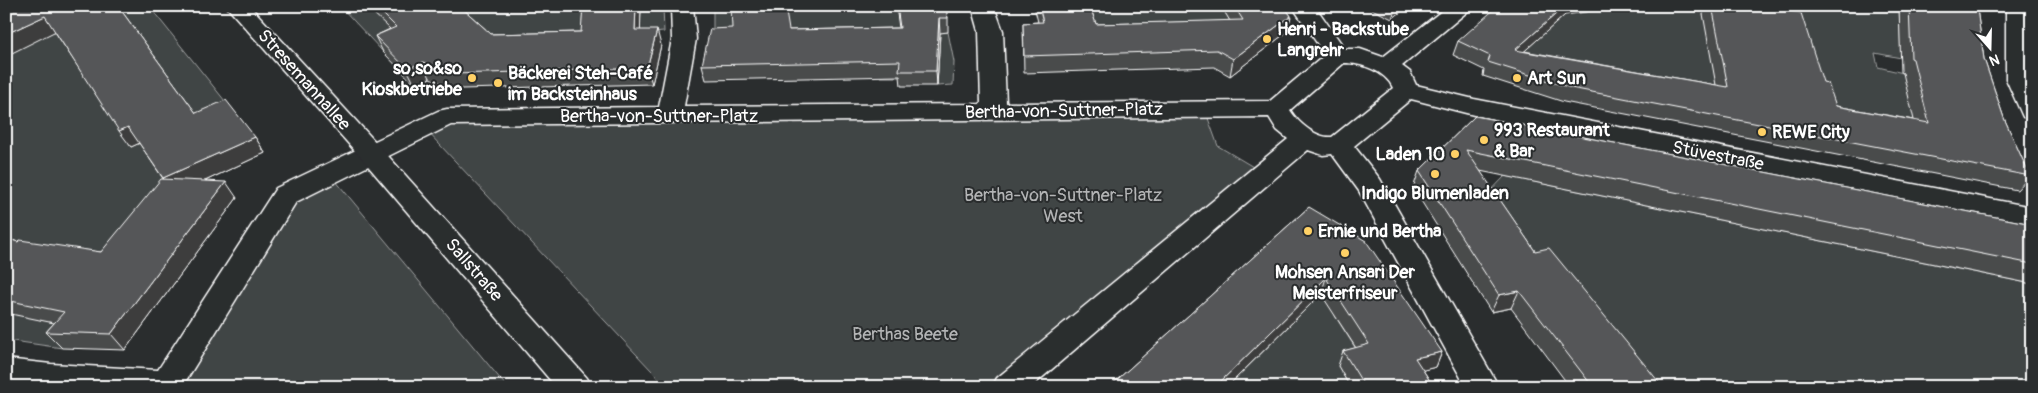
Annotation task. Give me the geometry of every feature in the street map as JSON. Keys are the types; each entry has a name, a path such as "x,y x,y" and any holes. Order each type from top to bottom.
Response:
{"street":[{"name":"Stresemannallee","path":"237,6 372,154"},
{"path":"670,116 684,38 682,6"},
{"path":"984,6 991,31 994,112"},
{"path":"1303,6 1338,56"},
{"path":"1386,67 1463,6"},
{"path":"2018,6 2018,79 2032,110"},
{"path":"1338,56 1360,56 1386,67 1400,77 1406,90 1339,145 1323,146 1305,139 1286,124 1276,109 1338,56"},
{"name":"Stüvestraße","path":"1406,90 1474,107 2032,218"},
{"name":"Bertha-von-Suttner-Platz","path":"166,385 286,195 448,117 1276,109"},
{"path":"1008,387 1305,139"},
{"path":"1339,145 1370,186 1483,387"},
{"name":"Sallstraße","path":"372,154 576,387"},
{"path":"6,372 166,385"}],"green space":[{"path":"116,6 149,6 237,116 207,129"},
{"path":"340,6 366,6 405,42 383,52"},
{"path":"449,6 588,6 587,48 497,50"},
{"path":"641,6 663,6 664,32 640,34"},
{"path":"713,6 735,6 735,43 713,44"},
{"path":"784,6 896,6 901,37 948,32 954,62 953,85 937,86 938,63 901,77 881,77 884,44 789,46"},
{"path":"1083,6 1221,6 1232,24 1095,40"},
{"path":"1626,6 1899,6 1901,58 1875,53 1878,67 1903,73 1940,141 1719,102 1519,56 1568,12"},
{"path":"56,27 179,200 123,259 6,259 6,56"},
{"path":"1205,110 1218,146 1265,174 1008,387 667,387 425,129 447,117"},
{"path":"330,174 507,387 161,387 286,195"},
{"path":"1505,176 2032,284 2032,387 1638,387 1482,200"},
{"path":"1320,295 1333,302 1335,316 1363,360 1338,366 1350,387 1227,387"},
{"path":"6,313 76,323 62,348 6,340"}],"building":[{"path":"6,6 118,6 196,113 226,100 255,137 163,178 128,127 119,131 45,16 6,34"},
{"path":"375,6 460,6 491,34 581,32 583,6 636,6 635,30 657,30 647,68 454,74 444,72 423,62 407,69 375,36 396,27"},
{"path":"731,6 785,6 789,30 900,28 897,6 945,6 948,18 939,18 936,71 899,71 900,61 702,65 710,29 732,28"},
{"path":"1039,6 1090,6 1096,24 1243,20 1234,6 1284,6 1291,16 1233,59 1217,50 1024,56 1023,23 1043,22"},
{"path":"1498,6 1565,6 1515,50 1728,87 1712,6 1754,6 1801,13 1823,82 1828,83 1836,106 1929,123 1913,59 1911,58 1909,6 1978,6 1984,59 2004,118 2030,176 1571,88 1488,62 1490,56 1458,41"},
{"path":"1475,116 2032,224 2032,264 1466,150 1535,251 1549,248 1663,387 1593,387 1519,291 1499,295 1419,171"},
{"path":"161,179 226,182 111,334 46,332 64,312 6,300 6,238 18,242 20,240 101,252"},
{"path":"1309,207 1366,241 1442,352 1415,358 1434,387 1365,387 1343,351 1369,344 1326,278 1215,387 1109,387"},
{"path":"891,383 894,387 886,387"}],"place":[{"name":"Henri - Backstube Langrehr","path":"1267,39"},
{"name":"so,so&so Kioskbetriebe","path":"472,78"},
{"name":"Art Sun","path":"1517,78"},
{"name":"Bäckerei Steh-Café im Backsteinhaus","path":"498,83"},
{"name":"REWE City","path":"1762,132"},
{"name":"993 Restaurant & Bar","path":"1484,140"},
{"name":"Laden 10","path":"1455,154"},
{"name":"Indigo Blumenladen","path":"1435,174"},
{"name":"Ernie und Bertha","path":"1308,231"},
{"name":"Mohsen Ansari Der Meisterfriseur","path":"1345,253"}],"park label":[{"name":"Bertha-von-Suttner-Platz West","path":"1063,205"},
{"name":"Berthas Beete","path":"905,334"}]}
